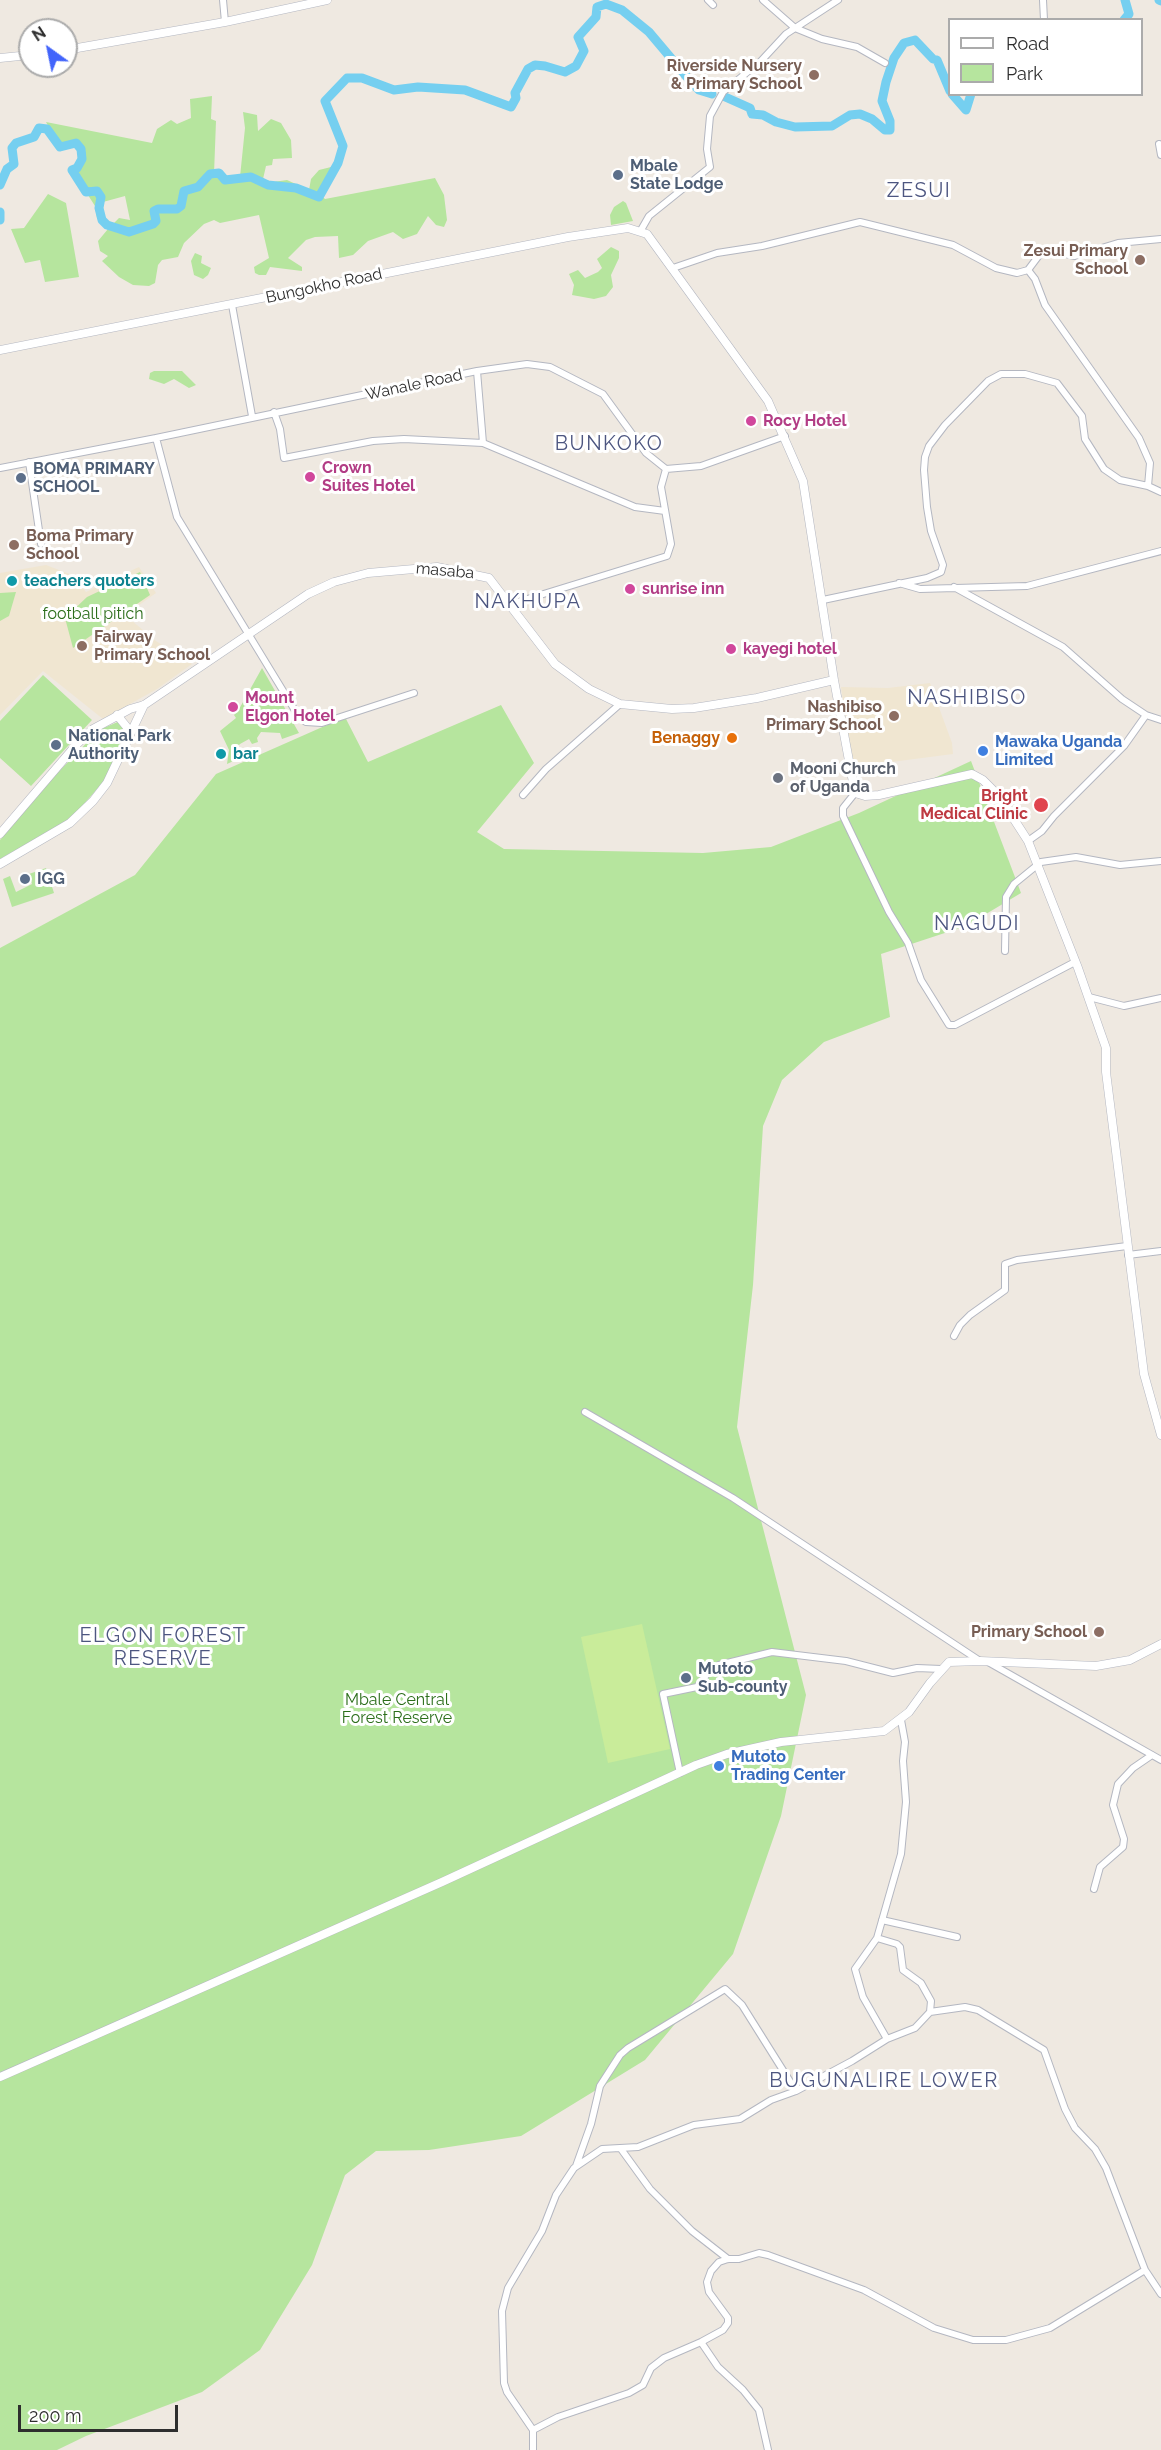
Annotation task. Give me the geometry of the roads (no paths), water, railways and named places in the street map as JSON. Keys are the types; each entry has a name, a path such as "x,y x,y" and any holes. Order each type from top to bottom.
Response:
{"street":[{"path":"223,0 225,22"},
{"path":"78,48 225,22 327,0"},
{"path":"763,0 795,28 822,39 857,47 885,63"},
{"path":"838,0 779,40 750,71 723,92 709,121 707,149 710,167 649,216 644,232 673,268 768,401 805,487 834,680 855,793 843,808 843,816 889,912 908,943 924,986 949,1025 955,1025 1076,962"},
{"path":"1043,0 1044,18"},
{"path":"0,58 18,56"},
{"path":"1159,144 1161,155"},
{"path":"673,268 713,254 773,244 860,222 953,245 1007,273 1028,270 1040,254 1057,252 1075,256 1118,243 1161,239"},
{"name":"Bungokho Road","path":"0,350 568,237 628,228 644,232"},
{"path":"1028,270 1035,279 1045,305 1144,447 1151,470 1148,486"},
{"path":"232,305 252,416"},
{"name":"Wanale Road","path":"0,468 477,371 527,364 550,367 608,398 650,457 666,469"},
{"path":"477,371 483,443"},
{"path":"823,600 935,577 941,572 943,565 930,527 927,507 925,457 929,446 945,425 988,381 1001,374 1025,374 1057,383 1082,416 1085,439 1104,469 1120,480 1148,486 1161,492"},
{"path":"274,412 280,429 284,458 372,441 404,439 483,443 635,507 665,511"},
{"path":"511,604 667,556 671,544 661,487 666,469 701,466 785,436"},
{"path":"156,438 177,517 298,717 306,722 322,723 414,693"},
{"path":"29,462 41,544"},
{"path":"898,583 920,589 1027,586 1161,551"},
{"name":"masaba","path":"144,705 308,594 334,582 368,573 416,567 437,567 482,574 496,583 555,664 589,689 620,704 672,709 694,708 757,698 834,680"},
{"path":"954,587 1063,647 1111,691 1146,715 1161,720"},
{"path":"523,795 546,769 620,704"},
{"path":"0,834 77,744 93,729 117,715 144,705"},
{"path":"0,864 70,823 93,801 107,783 144,705"},
{"path":"117,715 130,731"},
{"path":"1028,841 1042,831 1124,746 1146,715"},
{"path":"855,793 865,796 879,795 972,774 983,780 999,796 1028,841 1076,962 1106,1048 1128,1255 1144,1374 1158,1416 1161,1435"},
{"path":"1005,951 1006,897 1012,886 1037,865 1045,861 1069,857 1120,865 1161,861"},
{"path":"1089,997 1124,1006 1161,998"},
{"path":"954,1336 970,1315 1005,1290 1005,1264 1017,1260 1127,1246"},
{"path":"1128,1255 1161,1251"},
{"path":"585,1412 732,1498 984,1661 1161,1760"},
{"path":"0,2077 727,1754 753,1748 876,1734 902,1720 941,1669 953,1661 1096,1666 1130,1660 1161,1644"},
{"path":"680,1773 663,1694 697,1687 710,1670 719,1665 772,1652 846,1661 892,1673 917,1668 941,1669"},
{"path":"887,2039 872,2015 855,1972 856,1967 877,1938 901,1854 906,1802 903,1761 905,1742 902,1720"},
{"path":"1094,1889 1100,1867 1123,1847 1124,1839 1113,1805 1118,1784 1133,1767 1152,1755"},
{"path":"882,1920 957,1937"},
{"path":"576,2166 596,2152 650,2144 694,2125 740,2119 771,2100 796,2091 852,2061 887,2039 915,2028 930,2012 932,2006 929,1995 915,1978 903,1970 900,1947 877,1938"},
{"path":"534,2450 533,2430 507,2392 504,2383 502,2320 505,2297 542,2230 553,2201 576,2166 591,2124 600,2086 620,2055 725,1989 742,2005 796,2091"},
{"path":"930,2012 955,2007 978,2010 1044,2050 1065,2109 1075,2128 1095,2149 1106,2168 1145,2270 1161,2294"},
{"path":"621,2149 651,2189 675,2214 692,2231 728,2259"},
{"path":"533,2430 558,2417 630,2393 643,2385 656,2363 701,2343 723,2330 728,2323 723,2310 709,2292 707,2282 711,2271 719,2262 728,2259 739,2259 759,2253 792,2263 864,2290 934,2328 973,2340 1006,2340 1050,2328 1145,2270"},
{"path":"701,2343 718,2367 743,2390 759,2410 768,2450"}],"waterway":[{"path":"1125,0 1129,14 1126,18"},
{"path":"0,185 7,169 14,164 12,148 16,143 34,137 39,128 47,129 60,147 76,143 81,149 82,159 77,168 72,170 86,192 97,191 101,197 99,208 102,220 107,225 129,232 153,224 156,221 154,211 158,209 177,209 181,206 184,191 198,187 210,174 219,173 225,180 251,177 268,185 296,188 319,197 338,163 343,146 325,101 347,78 362,78 394,90 418,87 465,90 511,107 516,98 515,93 528,69 535,65 565,72 576,66 584,51 578,37 596,17 597,7 606,4 622,10 649,32 699,90 712,94"},
{"path":"723,96 750,108 752,114 763,115 776,122 795,127 832,126 850,115 860,114 872,119 885,130 890,130 890,121 882,101 886,82 894,58 904,43 915,40 933,59 937,60 948,86"},
{"path":"954,96 966,110 970,96"},
{"path":"0,212 0,220"}],"place":[{"name":"Riverside Nursery & Primary School","path":"814,75"},
{"name":"Mbale State Lodge","path":"618,175"},
{"name":"Zesui Primary School","path":"1140,260"},
{"name":"Rocy Hotel","path":"751,421"},
{"name":"Crown Suites Hotel","path":"310,477"},
{"name":"BOMA PRIMARY SCHOOL","path":"21,478"},
{"name":"Boma Primary School","path":"14,545"},
{"name":"teachers quoters","path":"12,581"},
{"name":"sunrise inn","path":"630,589"},
{"name":"Fairway Primary School","path":"82,646"},
{"name":"kayegi hotel","path":"731,649"},
{"name":"Mount Elgon Hotel","path":"233,707"},
{"name":"Nashibiso Primary School","path":"894,716"},
{"name":"Benaggy","path":"732,738"},
{"name":"National Park Authority","path":"56,745"},
{"name":"Mawaka Uganda Limited","path":"983,751"},
{"name":"bar","path":"221,754"},
{"name":"Mooni Church of Uganda","path":"778,778"},
{"name":"Bright Medical Clinic","path":"1041,805"},
{"name":"IGG","path":"25,879"},
{"name":"Primary School","path":"1099,1632"},
{"name":"Mutoto Sub-county","path":"686,1678"},
{"name":"Mutoto Trading Center","path":"719,1766"}],"district":[{"name":"ZESUI","path":"919,191"},
{"name":"BUNKOKO","path":"609,444"},
{"name":"NAKHUPA","path":"528,602"},
{"name":"NASHIBISO","path":"967,698"},
{"name":"NAGUDI","path":"977,924"},
{"name":"ELGON FOREST RESERVE","path":"163,1648"},
{"name":"BUGUNALIRE LOWER","path":"884,2081"}],"park label":[{"name":"football pitich","path":"93,614"},
{"name":"Mbale Central Forest Reserve","path":"397,1709"}]}
